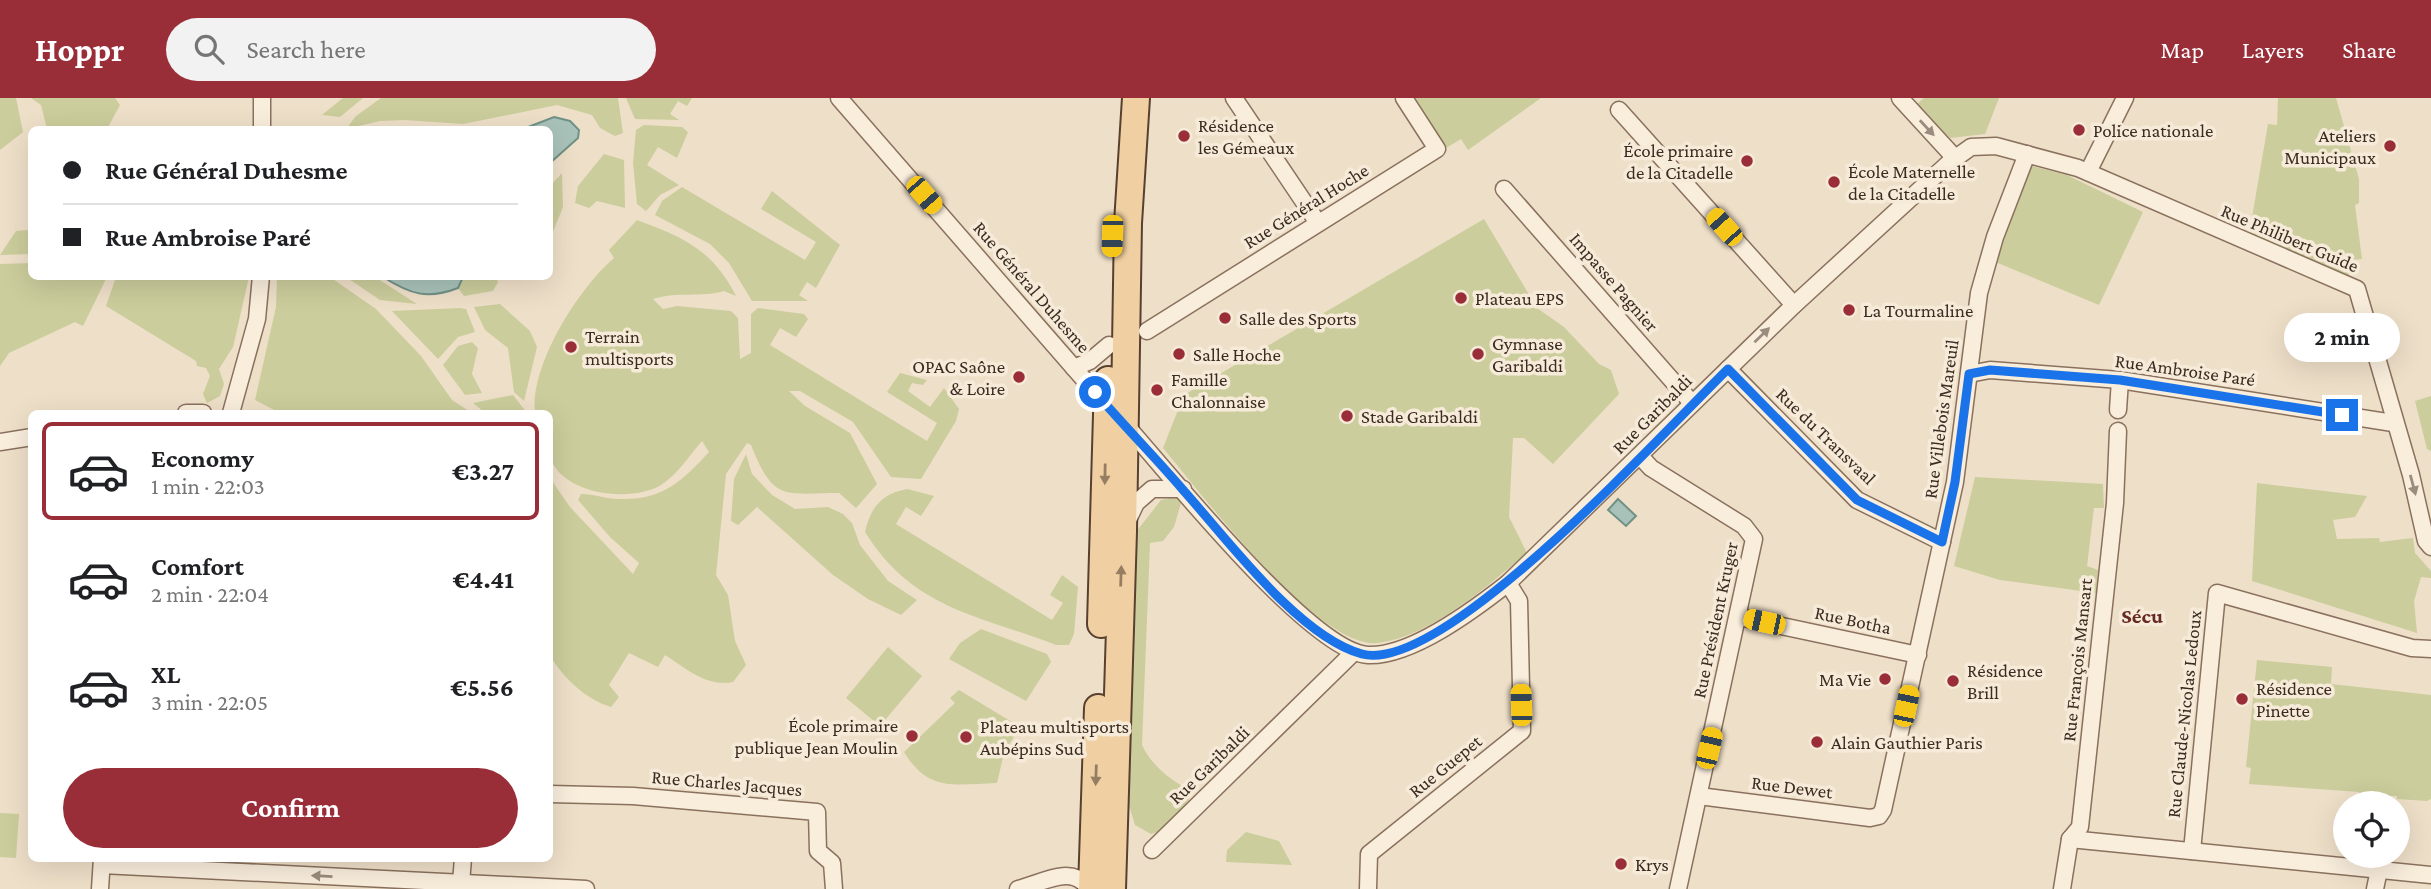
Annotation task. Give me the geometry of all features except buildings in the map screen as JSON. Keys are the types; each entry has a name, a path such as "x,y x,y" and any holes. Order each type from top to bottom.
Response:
{"main road":[{"path":"1092,888 1123,531 1109,345 1117,98"},
{"path":"1092,888 1115,415 1136,98"}],"street":[{"path":"262,98 262,126"},
{"name":"Rue Général Duhesme","path":"839,98 1115,415 1268,585 1309,623 1354,652"},
{"path":"1234,98 1318,223"},
{"name":"Rue Général Hoche","path":"1147,331 1437,149 1404,98"},
{"path":"1900,98 1955,158"},
{"path":"2088,172 2125,98"},
{"path":"1619,110 1794,305"},
{"name":"Rue Philibert Guide","path":"1955,158 1971,147 1996,146 2088,172 2357,289 2393,423 2411,475 2426,541 2431,547"},
{"name":"Rue Villebois Mareuil","path":"1879,816 1885,802 1955,482 1979,293 1995,237 2027,154"},
{"name":"Rue Garibaldi","path":"1152,850 1354,652 1366,655 1382,654 1412,643 1462,617 1508,583 1794,305 1955,158"},
{"name":"Impasse Pagnier","path":"1504,189 1692,403"},
{"path":"232,410 257,319 261,280"},
{"path":"1074,368 1090,361 1109,345"},
{"name":"Rue du Transvaal","path":"1728,369 1857,500 1942,542"},
{"name":"Rue Ambroise Paré","path":"1969,374 1990,370 2120,380 2393,423"},
{"path":"2118,410 2120,380"},
{"name":"Rue François Mansart","path":"2062,889 2070,839 2080,827 2115,503 2118,431"},
{"path":"0,442 28,438"},
{"name":"Rue Président Kruger","path":"1640,456 1651,468 1689,489 1753,535 1753,551 1678,889"},
{"path":"1123,531 1136,503 1152,489 1183,489"},
{"name":"Rue Guepet","path":"1368,889 1369,854 1522,731 1519,601 1508,583"},
{"name":"Rue Claude-Nicolas Ledoux","path":"2192,851 2217,593 2412,648 2431,649"},
{"name":"Rue Botha","path":"1739,617 1918,655"},
{"name":"Rue Charles Jacques","path":"553,794 633,796 817,812 818,851 832,863 834,889"},
{"name":"Rue Dewet","path":"1699,796 1870,818 1879,816"},
{"path":"2070,839 2431,875"},
{"path":"100,886 102,862"},
{"path":"118,862 586,889"},
{"path":"461,883 463,862"},
{"path":"2375,889 2379,870"},
{"path":"1018,889 1068,874 1079,877 1092,888"}],"green space":[{"path":"0,98 16,98 23,132 0,150"},
{"path":"31,98 115,98 120,105 109,126 46,126 41,105"},
{"path":"343,98 363,98 340,117 322,115"},
{"path":"381,98 618,98 623,133 615,136 600,128 592,115 557,105 463,124 405,120 348,126 356,116"},
{"path":"626,98 692,98 687,106 678,101 670,114 679,120 635,119"},
{"path":"1415,98 1541,98 1468,150 1461,139 1446,148"},
{"path":"1924,98 1999,98 1985,134 1950,138 1916,105"},
{"path":"2278,98 2336,98 2359,179 2359,203 2355,205 2362,259 2350,260 2349,278 2249,235 2268,124 2277,125"},
{"path":"644,125 682,127 688,132 677,158 658,147 647,165 679,185 660,195 646,211 637,204 633,163 636,130"},
{"path":"604,154 624,160 625,208 597,201 589,208 575,203 578,186"},
{"path":"2028,165 2067,175 2143,212 2099,305 1993,261"},
{"path":"562,173 563,207 553,232 553,183"},
{"path":"682,187 805,260 816,242 761,209 772,191 840,245 816,288 807,282 799,295 808,301 752,301 729,263 710,244 655,215 662,201"},
{"name":"Stade Garibaldi","path":"1484,219 1537,308 1564,327 1599,364 1611,370 1619,394 1553,464 1524,438 1513,438 1509,517 1527,553 1458,608 1418,631 1378,643 1353,638 1325,622 1263,565 1163,448 1184,395"},
{"path":"637,220 682,239 707,256 727,280 736,296 724,291 653,299 663,309 677,306 731,311 738,318 740,359 751,353 751,314 758,308 804,314 808,319 796,337 780,328 770,345 927,441 937,423 887,392 900,373 927,380 923,385 912,383 908,391 930,407 944,388 959,409 956,421 921,479 891,477 853,422 800,391 789,391 805,406 850,433 877,484 856,508 839,493 805,494 783,491 774,486 767,477 751,445 747,443 726,474 716,575 728,595 735,641 746,665 733,682 723,683 697,676 665,655 658,667 629,653 609,685 619,697 611,707 592,699 576,687 553,660 553,482 570,507 633,574 639,563 610,537 578,500 581,494 620,499 648,496 680,480 709,452 702,441 683,465 661,485 633,494 599,492 582,487 568,480 553,463 553,410 535,410 535,394 540,373 548,351 572,308 614,258 609,250"},
{"path":"28,230 28,254 0,255 16,231"},
{"path":"28,263 28,280 106,280 83,326 75,322 9,353 0,366 0,264"},
{"path":"115,280 248,280 233,347 219,369 224,384 220,396 207,403 203,394 210,376 206,368 197,366 196,361 106,306"},
{"path":"277,280 334,280 376,309 421,356 452,400 467,410 274,410 255,400 276,307"},
{"path":"350,280 380,280 417,304 380,300"},
{"path":"462,280 498,282 493,291 464,296 458,288"},
{"path":"500,304 530,331 537,347 524,401 514,392 508,348 485,330 474,307"},
{"path":"466,309 475,332 458,337 438,359 392,311"},
{"path":"472,342 478,348 472,374 482,393 465,395 443,365 458,346"},
{"path":"513,395 525,410 481,410 473,403"},
{"path":"2431,396 2431,451 2427,449 2415,401"},
{"path":"746,454 752,474 772,495 795,509 828,507 843,514 852,523 860,545 888,581 917,600 901,615 868,599 833,575 757,507 738,525 731,521 734,479"},
{"path":"1975,477 2103,484 2104,508 2094,508 2087,566 2098,570 2096,593 2000,580 1954,566"},
{"path":"2257,483 2367,496 2355,517 2333,520 2337,539 2379,538 2380,542 2413,538 2415,553 2431,571 2431,578 2421,577 2414,601 2417,633 2252,581"},
{"path":"907,489 934,496 921,516 906,507 896,524 1052,620 1063,603 1050,595 1062,575 1078,587 1074,634 1069,645 1056,645 949,606 904,578 884,558 865,532 874,508 884,498"},
{"path":"1176,497 1181,503 1174,527 1163,541 1150,543 1142,745 1163,772 1192,791 1176,817 1151,834 1135,825 1129,805 1136,532 1161,500"},
{"path":"981,629 1047,654 1051,662 1026,701 949,659 960,643"},
{"path":"888,647 922,676 880,726 846,698"},
{"path":"2257,660 2332,667 2331,684 2431,695 2431,799 2427,801 2410,800 2410,791 2345,791 2249,784 2251,768 2246,767"},
{"name":"Plateau multisports Aubépins Sud","path":"959,690 1020,727 1004,753 997,783 956,784 933,780 913,765 904,752 955,703 950,698"},
{"path":"0,813 19,814 16,858 0,857"},
{"path":"1246,832 1279,841 1292,865 1226,862 1227,850"}],"water":[{"path":"554,117 570,121 579,130 578,138 553,160 553,126 531,126"},
{"path":"388,280 462,280 458,288 437,294 402,288"},
{"path":"1618,499 1636,516 1626,526 1608,510"}],"place":[{"name":"Police nationale","path":"2079,130"},
{"name":"Résidence les Gémeaux","path":"1184,136"},
{"name":"Ateliers Municipaux","path":"2390,146"},
{"name":"École primaire de la Citadelle","path":"1747,161"},
{"name":"École Maternelle de la Citadelle","path":"1834,182"},
{"name":"Plateau EPS","path":"1461,298"},
{"name":"La Tourmaline","path":"1849,310"},
{"name":"Salle des Sports","path":"1225,318"},
{"name":"Terrain multisports","path":"571,347"},
{"name":"Salle Hoche","path":"1179,354"},
{"name":"Gymnase Garibaldi","path":"1478,354"},
{"name":"OPAC Saône & Loire","path":"1019,377"},
{"name":"Famille Chalonnaise","path":"1157,390"},
{"name":"Stade Garibaldi","path":"1347,416"},
{"name":"Ma Vie","path":"1885,679"},
{"name":"Résidence Brill","path":"1953,681"},
{"name":"Résidence Pinette","path":"2242,699"},
{"name":"École primaire publique Jean Moulin","path":"912,736"},
{"name":"Plateau multisports Aubépins Sud","path":"966,737"},
{"name":"Alain Gauthier Paris","path":"1817,742"},
{"name":"Krys","path":"1621,864"}],"district":[{"name":"Sécu","path":"2142,616"}],"route":[{"path":"1095,392 1291,608 1328,637 1350,650 1366,655 1382,654 1423,638 1462,617 1508,583 1728,369 1857,500 1942,542 1955,482 1969,374 1990,370 2120,380 2342,415"}]}
